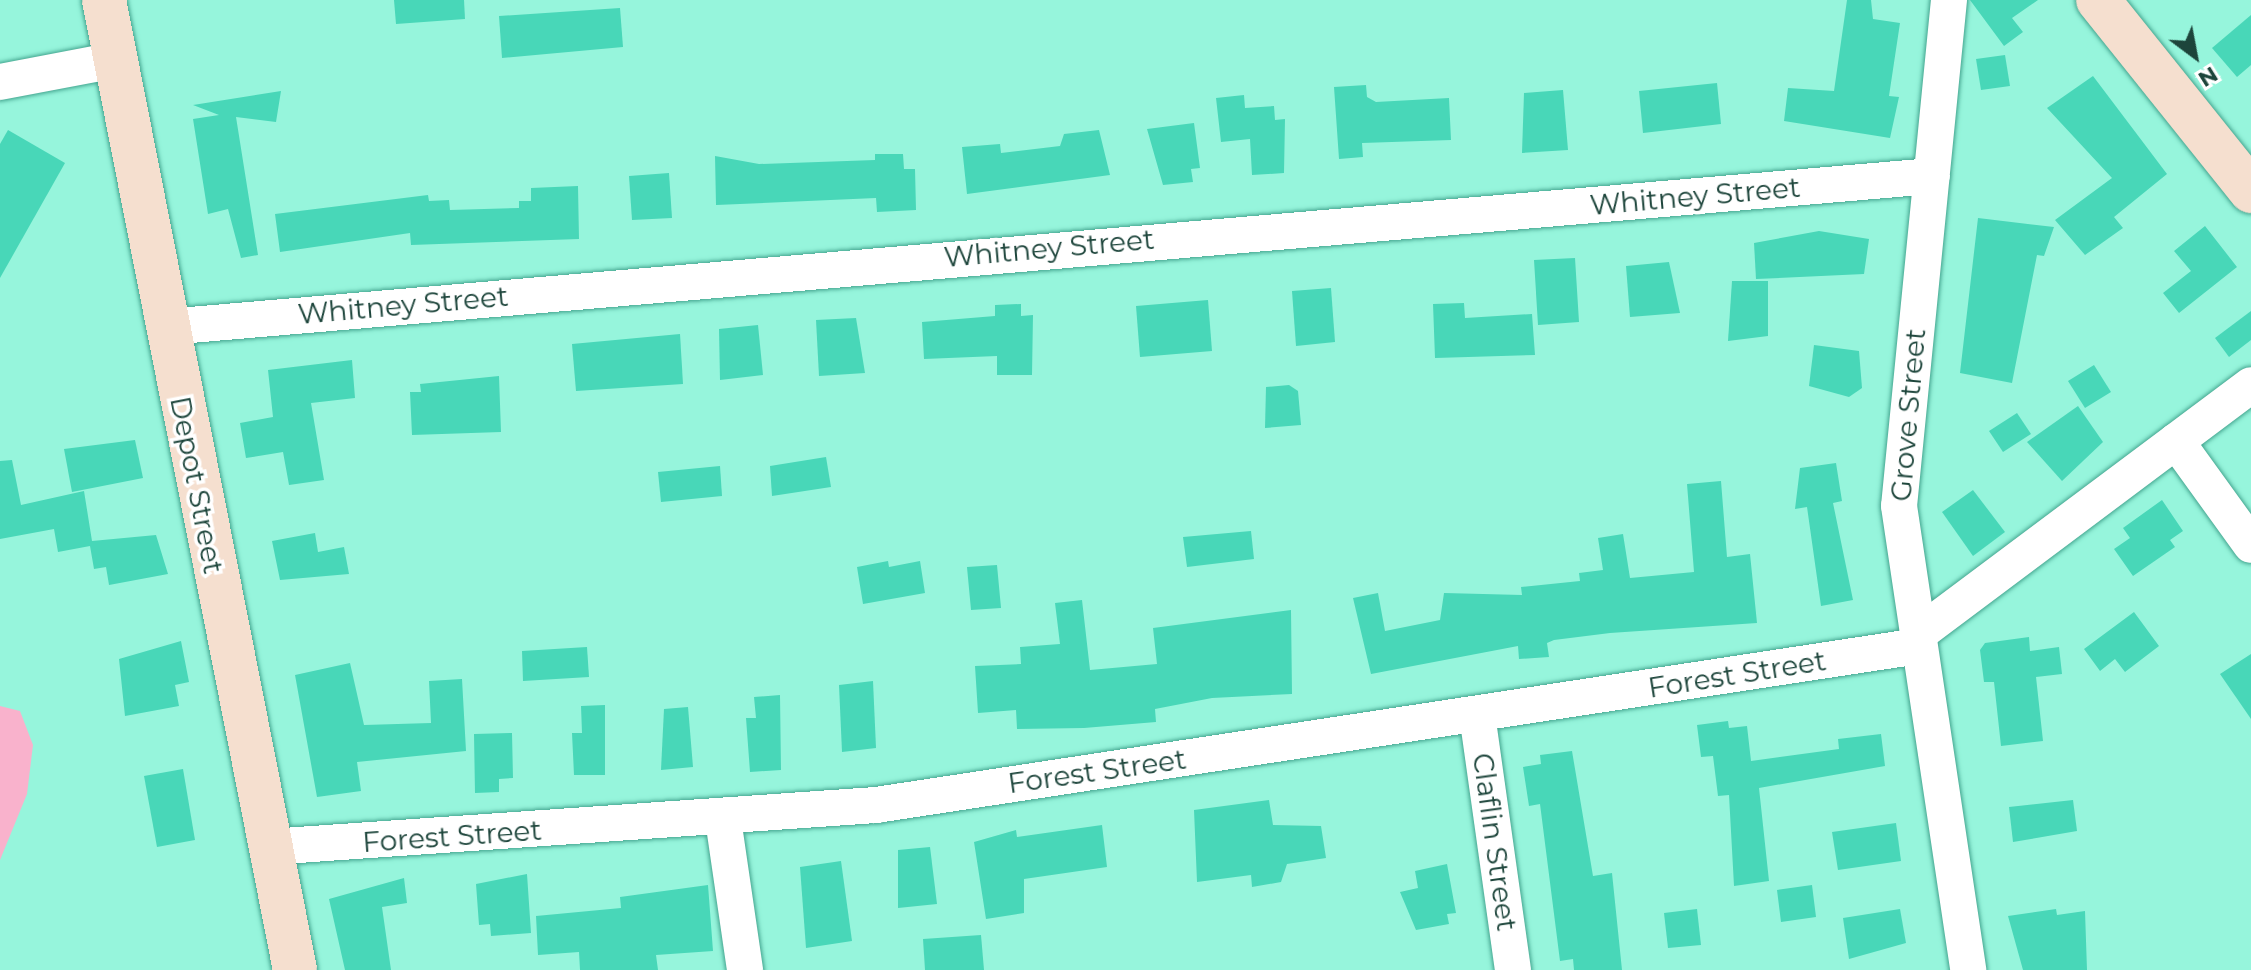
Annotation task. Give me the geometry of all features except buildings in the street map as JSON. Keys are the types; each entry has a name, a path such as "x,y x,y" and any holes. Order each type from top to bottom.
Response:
{"main road":[{"name":"Depot Street","path":"104,0 295,970"},
{"path":"2098,0 2251,191"}],"street":[{"name":"Grove Street","path":"1949,0 1899,499 1968,970"},
{"path":"0,82 115,60"},
{"name":"Whitney Street","path":"167,327 1932,176"},
{"name":"Forest Street","path":"269,847 723,819 876,805 1477,714 1918,641 2251,385"},
{"path":"2176,441 2251,545"},
{"name":"Claflin Street","path":"1477,714 1513,970"},
{"path":"723,819 745,970"}],"shaded area":[{"path":"0,706 20,711 33,745 27,794 0,860"}]}
